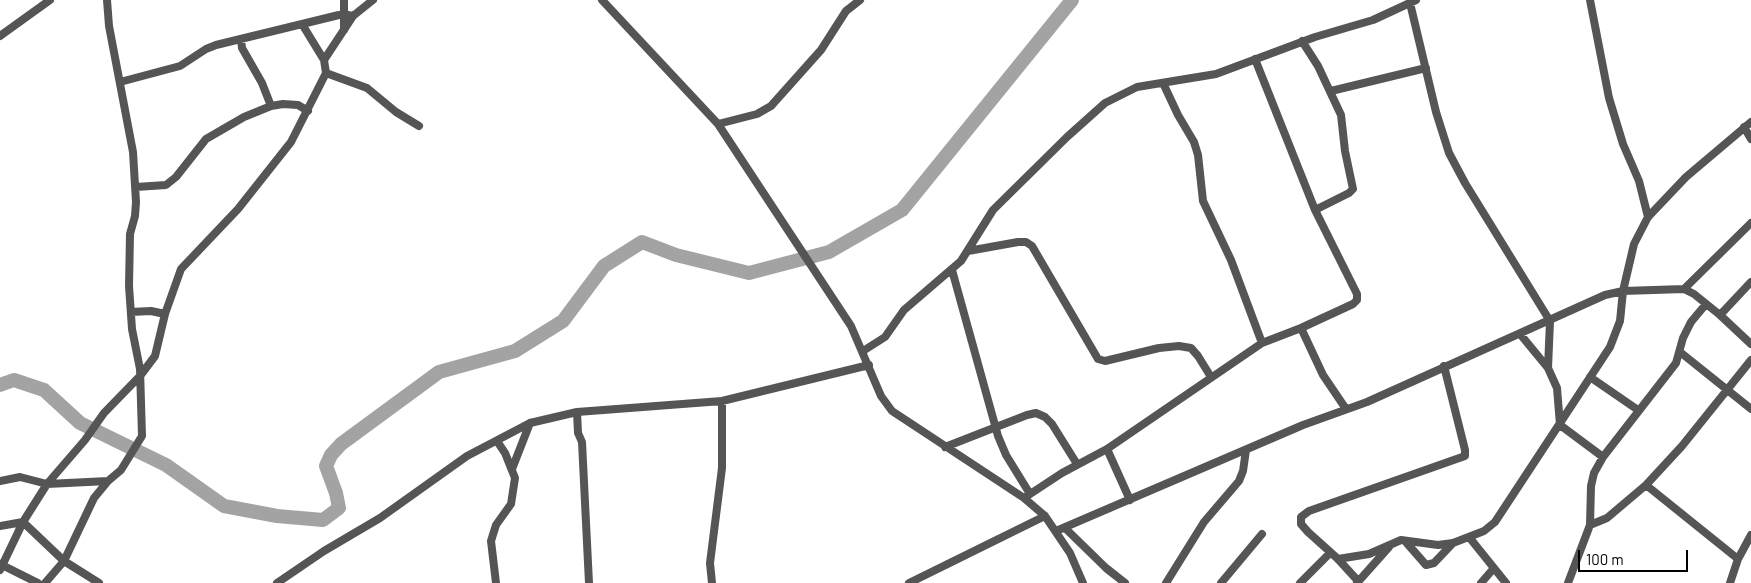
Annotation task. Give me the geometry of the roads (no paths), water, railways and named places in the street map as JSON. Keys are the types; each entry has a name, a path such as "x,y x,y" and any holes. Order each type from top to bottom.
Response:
{"street":[{"path":"0,36 50,0"},
{"path":"45,583 64,561 94,498 108,481 121,470 142,436 140,376 130,312 130,234 135,216 136,187 133,152 109,26 107,0"},
{"path":"344,0 344,32"},
{"path":"324,60 344,32 352,16 373,0"},
{"path":"602,0 718,124 851,326 881,396 892,411 945,447 1027,496"},
{"path":"718,124 757,114 771,106 821,50 846,11 860,0"},
{"path":"1590,0 1609,98 1623,144 1639,181 1648,217"},
{"path":"863,351 885,337 904,310 952,270 968,251 986,218 993,210 1089,116 1120,94 1137,87 1216,74 1302,41 1373,20 1413,1 1436,112 1449,153 1465,183 1550,321 1548,368"},
{"path":"120,82 180,66 206,49 343,14 352,16"},
{"path":"38,583 1,566 23,522 47,484 85,440 104,413 140,376 155,356 165,314 181,269 225,224 275,165 291,142 326,73 324,60 302,24"},
{"path":"241,40 242,48 262,83 270,106"},
{"path":"1302,41 1331,91 1341,115 1345,151 1353,189 1349,194 1315,210"},
{"path":"1027,496 1077,464 1107,450 1262,343 1301,328 1353,304 1357,300 1357,294 1315,210 1255,59"},
{"path":"1331,91 1426,68"},
{"path":"326,73 367,88 396,112 419,126"},
{"path":"1162,83 1194,142 1198,155 1203,201 1231,260 1262,343"},
{"path":"136,187 166,185 176,177 206,139 244,117 270,106 290,104 308,111"},
{"path":"1338,559 1369,554 1391,544 1405,541 1438,545 1453,543 1484,530 1495,522 1560,425 1616,333 1620,322 1623,291 1634,244 1648,217 1686,177 1748,125 1751,139"},
{"path":"1684,289 1751,223"},
{"path":"968,251 1018,242 1026,242 1032,246 1098,359 1105,361 1159,348 1180,346 1191,348 1211,377"},
{"path":"952,270 996,427 1006,455 1027,496 1045,516 1070,553 1083,583"},
{"path":"1720,315 1751,282"},
{"path":"1056,531 1302,425 1411,383 1444,366 1550,321 1588,301 1623,291 1684,289 1720,315 1751,344"},
{"path":"1568,583 1590,525 1591,486 1594,473 1603,457 1676,362 1683,338 1691,322 1706,304"},
{"path":"130,312 151,311 165,314"},
{"path":"1301,328 1323,375 1346,409"},
{"path":"1520,334 1548,368 1558,388 1560,425"},
{"path":"1680,352 1751,409"},
{"path":"1590,525 1607,518 1646,485 1682,446 1751,360"},
{"path":"279,582 324,551 380,518 467,456 530,423 577,412 722,401 869,365"},
{"path":"1391,544 1357,582 1338,559 1302,524 1301,518 1304,514 1464,456 1465,450 1444,366"},
{"path":"1590,377 1638,410"},
{"path":"712,583 710,563 722,468 722,401"},
{"path":"577,412 578,433 582,442 589,583"},
{"path":"945,447 1036,413 1046,417 1077,464"},
{"path":"512,468 530,423"},
{"path":"1560,425 1603,457"},
{"path":"496,441 512,468 515,478 511,504 496,525 491,541 496,583"},
{"path":"1107,450 1130,500"},
{"path":"1166,583 1204,522 1239,481 1243,471 1246,450"},
{"path":"0,481 20,477 47,484 108,481"},
{"path":"1646,485 1738,559"},
{"path":"909,583 1045,516"},
{"path":"23,522 64,561 99,583"},
{"path":"0,526 23,522"},
{"path":"1065,528 1106,568 1126,583"},
{"path":"1221,583 1262,534"},
{"path":"1730,583 1738,559 1751,535"},
{"path":"1469,537 1506,583"},
{"path":"1405,541 1426,564 1434,563 1453,543"},
{"path":"1300,583 1330,553"},
{"path":"1481,583 1494,568"}],"waterway":[{"path":"0,385 14,380 44,390 80,423 166,465 224,506 277,516 323,520 339,508 336,493 326,466 331,455 341,444 439,372 515,351 563,321 604,266 642,242 676,255 749,273 829,252 902,210 1072,0"}]}
